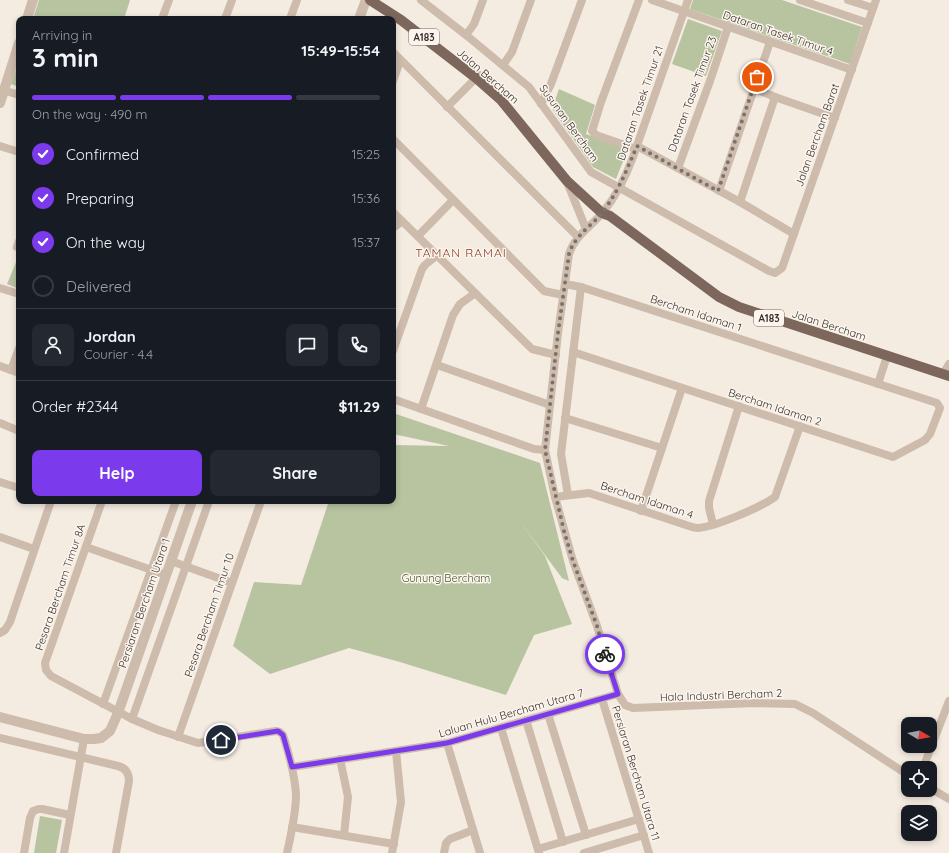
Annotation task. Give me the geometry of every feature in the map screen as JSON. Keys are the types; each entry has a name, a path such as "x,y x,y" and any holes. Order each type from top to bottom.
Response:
{"main road":[{"name":"Jalan Bercham","path":"370,0 395,16"},
{"name":"Jalan Bercham","path":"381,0 398,10 477,77 501,100 567,181 606,213 718,297 739,307 770,318 946,375"},
{"name":"Jalan Bercham","path":"396,17 504,96 557,162 606,213"}],"street":[{"path":"28,16 33,0"},
{"path":"163,16 169,0"},
{"path":"226,16 232,0"},
{"path":"291,16 297,0"},
{"path":"360,16 366,0"},
{"path":"466,35 474,24 483,0"},
{"path":"503,65 512,52 531,0"},
{"path":"541,104 551,84 582,0"},
{"path":"638,0 592,131 596,135 637,148 678,168 794,234"},
{"name":"Dataran Tasek Timur 4","path":"652,0 852,70"},
{"name":"Dataran Tasek Timur 21","path":"606,213 625,176 637,148 688,0"},
{"path":"800,0 868,23"},
{"path":"848,0 873,8"},
{"name":"Jalan Bercham Barat","path":"776,274 782,268 876,0"},
{"name":"Susunan Bercham","path":"426,2 529,87 591,172 776,274"},
{"name":"Dataran Tasek Timur 23","path":"678,168 728,27"},
{"path":"718,191 770,42"},
{"path":"0,102 2,89 16,51"},
{"path":"396,56 578,237"},
{"path":"396,72 400,61"},
{"path":"447,107 477,77"},
{"path":"753,88 775,98 835,118"},
{"path":"2,89 16,94"},
{"path":"740,202 775,98"},
{"path":"396,142 545,291 563,295"},
{"path":"0,146 16,151"},
{"path":"567,181 586,229"},
{"path":"418,236 453,200"},
{"name":"Persiaran Bercham Utara 11","path":"606,213 578,237 569,254 545,450 555,497 573,561 597,626 618,694"},
{"path":"396,215 532,350 556,355"},
{"path":"396,226 402,221"},
{"path":"396,343 422,269 436,256"},
{"name":"Bercham Idaman 1","path":"565,284 581,287 934,402"},
{"path":"568,495 561,454 581,287"},
{"path":"0,288 16,293"},
{"path":"422,409 453,315 460,304 474,294"},
{"name":"Bercham Idaman 2","path":"573,352 893,457 925,440 930,434 940,408 938,404 934,402"},
{"path":"878,384 886,356"},
{"path":"946,375 949,364"},
{"path":"437,365 550,405"},
{"path":"0,366 15,372"},
{"path":"641,511 682,388"},
{"path":"396,400 534,449 545,450"},
{"path":"713,524 709,501 739,406"},
{"path":"565,418 662,448"},
{"path":"0,424 16,430"},
{"name":"Bercham Idaman 4","path":"555,497 589,493 689,526 698,528 713,524 738,516 775,496 800,426"},
{"path":"0,482 16,487"},
{"path":"0,633 5,630 10,622 50,504"},
{"name":"Pesara Bercham Timur 8A","path":"101,504 46,659 46,670 51,676 118,713 178,737 198,743 278,731 283,735 292,767 296,794 287,853"},
{"path":"103,704 175,504"},
{"name":"Persiaran Bercham Utara 1","path":"84,739 100,738 110,731 118,713 191,504"},
{"path":"132,719 208,504"},
{"name":"Pesara Bercham Timur 10","path":"178,737 260,504"},
{"path":"0,537 34,549"},
{"path":"86,547 166,575"},
{"path":"171,561 232,583"},
{"name":"Laluan Hulu Bercham Utara 7","path":"292,767 447,743 618,694"},
{"name":"Hala Industri Bercham 2","path":"618,694 625,705 633,708 795,704 813,713 901,770"},
{"name":"Persiaran Bercham Utara 11","path":"602,699 649,853"},
{"path":"926,761 949,701"},
{"path":"548,714 586,835"},
{"path":"0,717 84,739 64,853"},
{"path":"526,720 563,842"},
{"path":"501,728 538,851 639,819"},
{"path":"0,738 122,767 128,772 129,781 116,853"},
{"path":"447,743 480,853"},
{"path":"392,853 401,802 396,751"},
{"path":"340,759 348,797 344,835"},
{"path":"937,792 949,799"},
{"path":"24,853 30,818 33,811 42,809 70,815"},
{"path":"292,827 394,844"},
{"path":"444,853 446,843 450,839 473,830"},
{"path":"584,853 644,835"}],"green space":[{"path":"39,0 130,0 125,16 34,16"},
{"path":"693,0 782,0 862,27 850,64 690,9"},
{"path":"688,19 722,31 706,76 672,64"},
{"path":"16,70 16,86 11,84"},
{"path":"559,89 595,105 586,134 628,149 616,179 593,167 552,109"},
{"path":"16,262 16,288 7,284"},
{"name":"Gunung Bercham","path":"396,414 540,463 569,581 562,578 519,520 545,556 572,624 534,635 506,695 400,662 349,648 270,674 233,646 254,582 301,585 328,504 396,504 396,445 449,446 396,435"},
{"path":"40,816 62,820 56,853 34,853"}],"way so far":[{"path":"605,654 597,626 573,561 564,531 545,450 558,333 569,254 578,237 606,209 630,167 637,146 718,191 757,77"}],"district":[{"name":"TAMAN RAMAI","path":"461,252"}],"route":[{"path":"221,740 278,731 283,735 292,767 447,743 618,694 605,654"}]}
